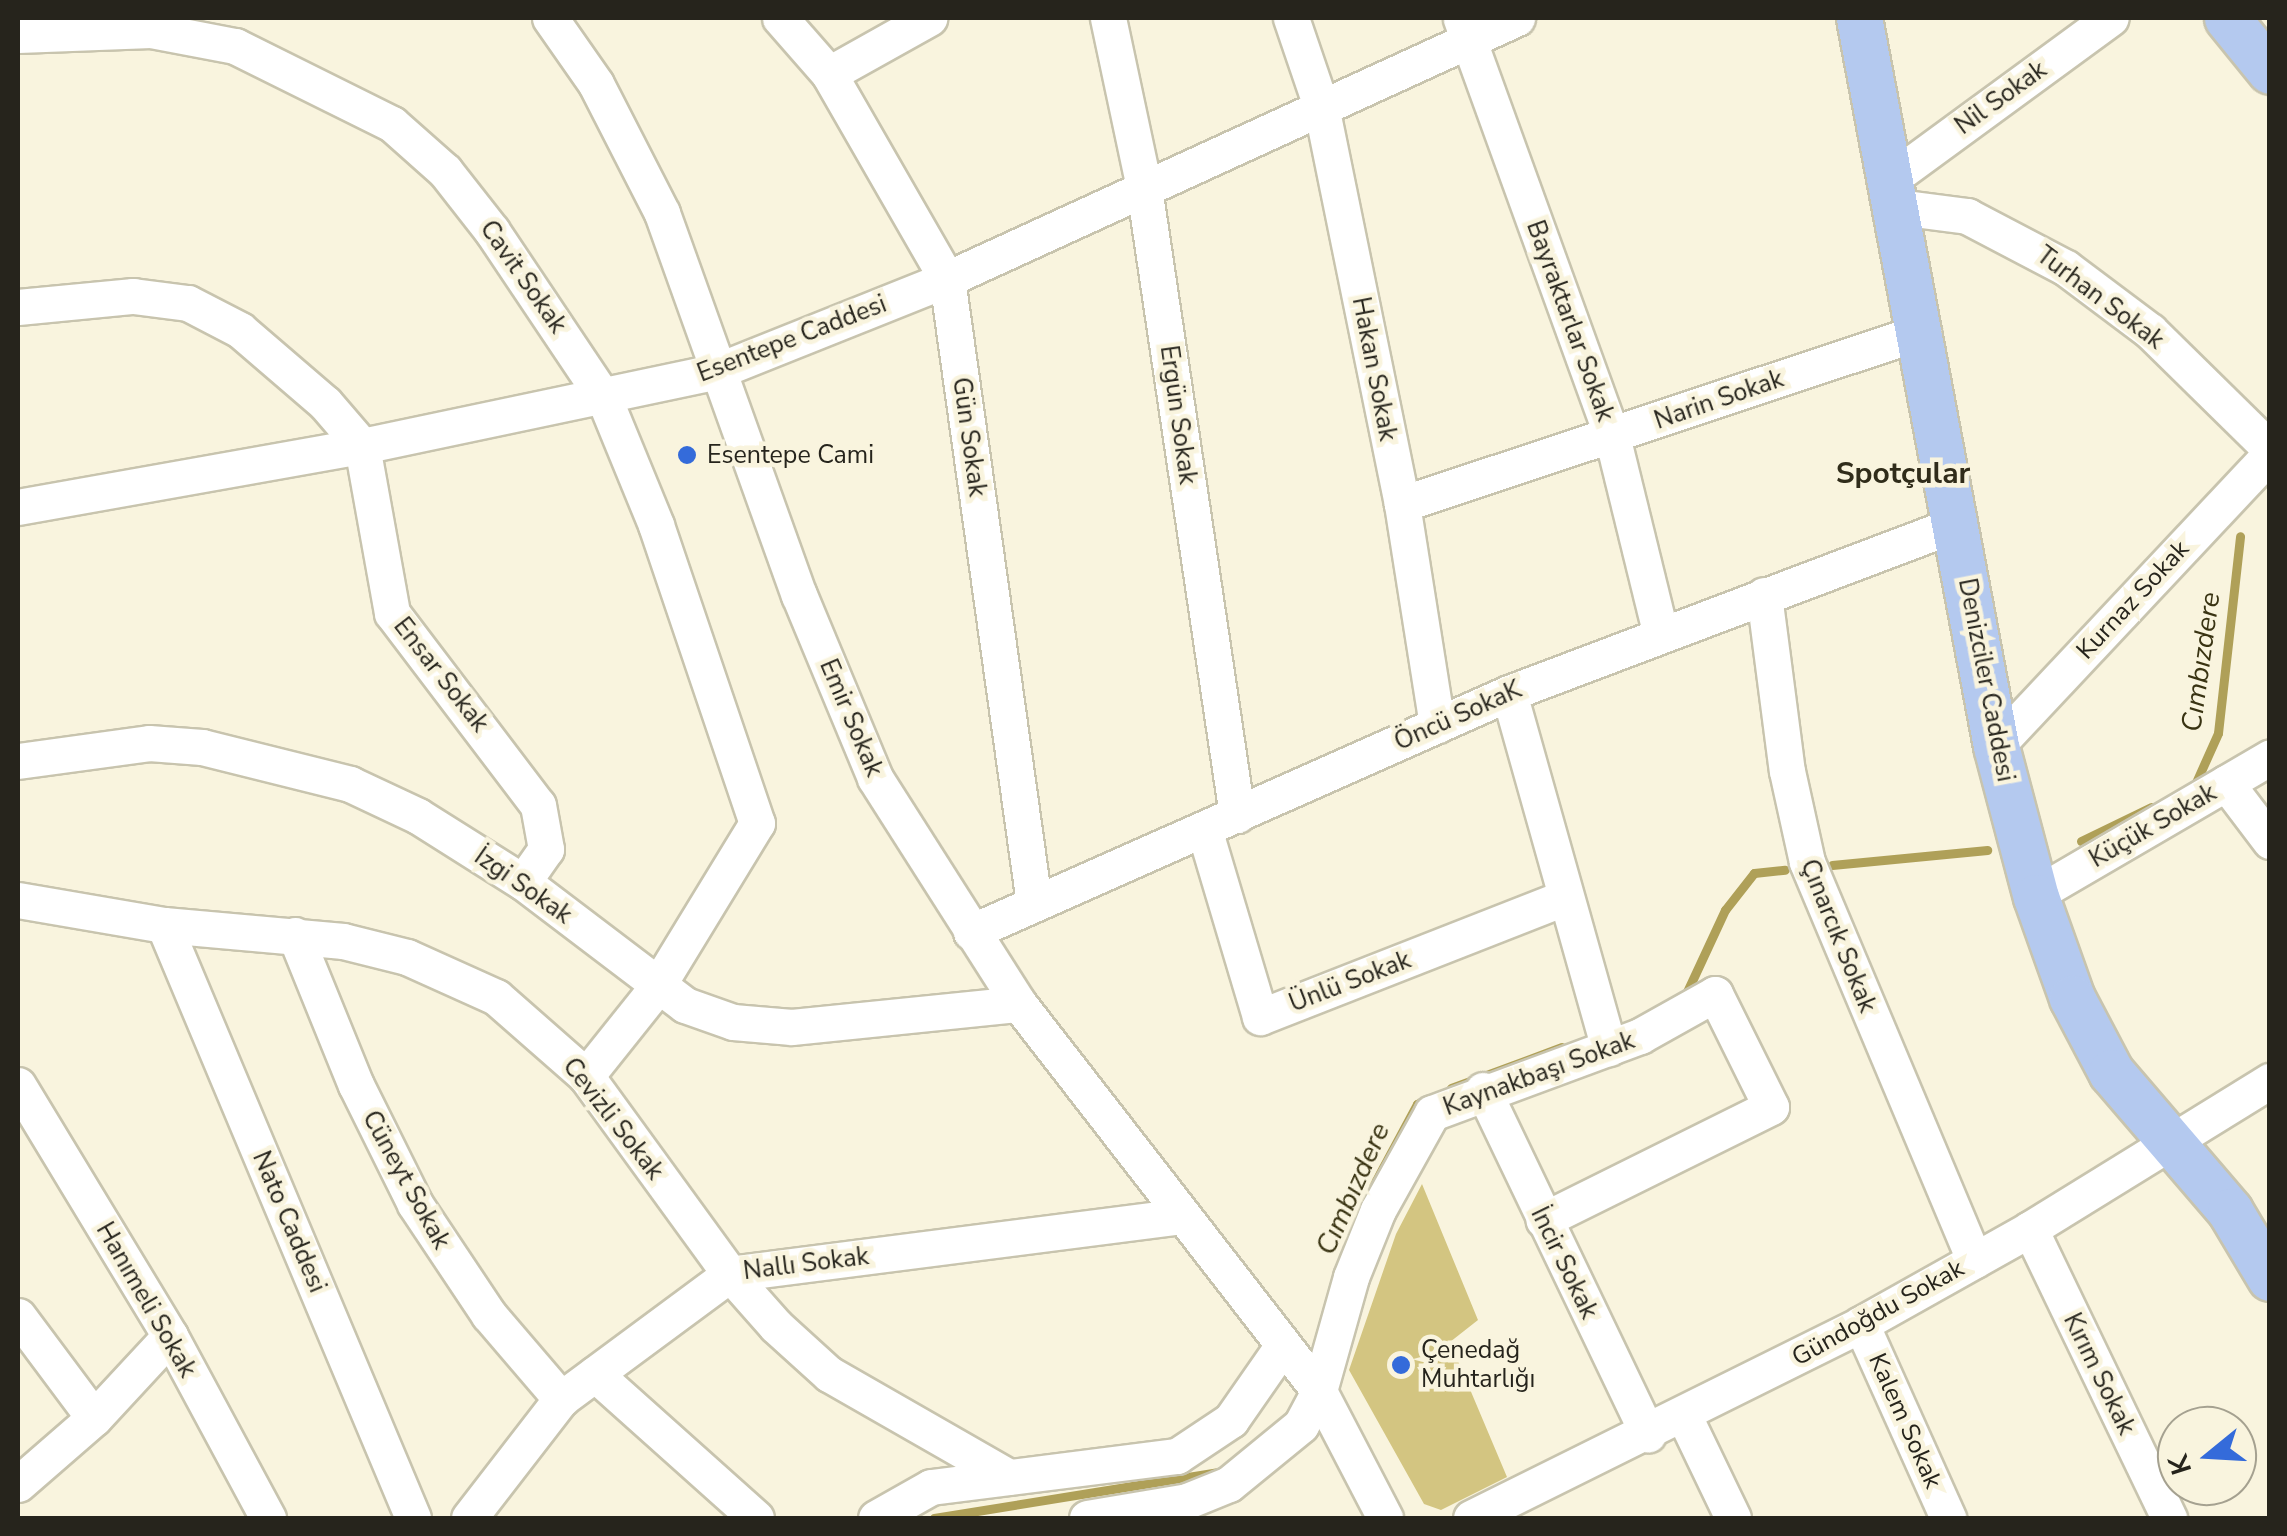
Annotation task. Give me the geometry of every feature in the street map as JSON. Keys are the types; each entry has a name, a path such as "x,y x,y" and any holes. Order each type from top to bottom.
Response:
{"main road":[{"name":"Denizciler Caddesi","path":"1859,18 1923,331 1996,746 2036,894 2095,1043 2170,1144 2230,1212 2270,1278"},
{"path":"2228,18 2270,71"}],"street":[{"name":"Emir Sokak","path":"550,18 644,174 875,778 1019,1004 1319,1392 1385,1518"},
{"name":"Gün Sokak","path":"780,18 829,74 947,279 1034,903"},
{"path":"829,74 929,18"},
{"name":"Ergün Sokak","path":"1108,18 1144,188 1237,815"},
{"name":"Hakan Sokak","path":"1291,18 1321,106 1402,504 1437,725"},
{"name":"Esentepe Caddesi","path":"18,508 362,446 604,398 717,370 947,279 1321,106 1464,28 1517,18"},
{"name":"Nil Sokak","path":"1895,193 2111,18"},
{"name":"Cavit Sokak","path":"18,35 154,24 235,46 392,124 445,171 492,231 604,398 656,525 757,823 657,987"},
{"name":"Bayraktarlar Sokak","path":"1464,28 1612,436 1660,631"},
{"name":"Turhan Sokak","path":"1895,193 1968,216 2066,268 2150,331 2270,451"},
{"path":"18,306 133,296 188,303 240,330 297,374 362,446"},
{"name":"Narin Sokak","path":"1402,504 1923,331"},
{"name":"Ensar Sokak","path":"362,446 392,614 524,780 542,815 546,849 523,882"},
{"name":"Kurnaz Sokak","path":"1996,746 2270,451"},
{"name":"Öncü SokaK","path":"971,932 1205,832 1509,693 1660,631 1956,524"},
{"name":"Çınarcık Sokak","path":"1764,595 1787,771 1806,862 1974,1260"},
{"path":"1509,693 1609,1048"},
{"name":"İzgi Sokak","path":"18,760 116,745 202,747 350,784 418,816 523,882 657,987 707,1016 760,1027 1019,1004"},
{"name":"Küçük Sokak","path":"2036,894 2270,756"},
{"path":"2226,784 2270,842"},
{"name":"Ünlü Sokak","path":"1205,832 1260,1017 1564,898"},
{"name":"Cevizli Sokak","path":"18,900 164,925 343,940 456,977 524,1017 586,1076 730,1274 828,1374 1009,1477"},
{"name":"Nato Caddesi","path":"164,925 414,1518"},
{"name":"Cüneyt Sokak","path":"295,935 363,1100 416,1204 489,1315 561,1399"},
{"path":"586,1076 657,987"},
{"name":"Kaynakbaşı Sokak","path":"1087,1518 1190,1510 1280,1448 1319,1392 1351,1276 1421,1130 1447,1104 1609,1048 1715,994 1772,1107 1544,1220"},
{"name":"Gündoğdu Sokak","path":"1471,1518 1648,1434 1861,1324 2030,1229 2270,1081"},
{"name":"Hanımeli Sokak","path":"18,1085 170,1336 268,1518"},
{"name":"İncir Sokak","path":"1483,1090 1648,1434"},
{"name":"Nallı Sokak","path":"468,1518 561,1399 730,1274 1181,1216"},
{"name":"Kırım Sokak","path":"2030,1229 2169,1518"},
{"path":"18,1316 94,1418"},
{"name":"Kalem Sokak","path":"1861,1324 1948,1518"},
{"path":"18,1484 94,1418 170,1336"},
{"path":"876,1518 931,1488 1177,1456 1231,1420 1282,1348"},
{"path":"595,1374 756,1518"},
{"path":"1684,1416 1733,1518"}],"shaded area":[{"path":"1422,1184 1478,1320 1450,1342 1507,1477 1441,1510 1424,1504 1349,1370 1396,1234"}],"waterway":[{"name":"Cımbızdere","path":"2193,789 2218,733 2240,536"},
{"name":"Cımbızdere","path":"2081,841 2151,807"},
{"name":"Cımbızdere","path":"1832,865 1987,850"},
{"name":"Cımbızdere","path":"1685,996 1725,910 1754,873 1785,870"},
{"path":"1451,1088 1562,1047"},
{"name":"Cımbızdere","path":"1373,1186 1417,1104 1427,1099"},
{"name":"Cımbızdere","path":"934,1518 1217,1472"}],"place":[{"name":"Esentepe Cami","path":"687,455"},
{"name":"Çenedağ Muhtarlığı","path":"1401,1365"}],"district":[{"name":"Spotçular","path":"1903,474"}]}
